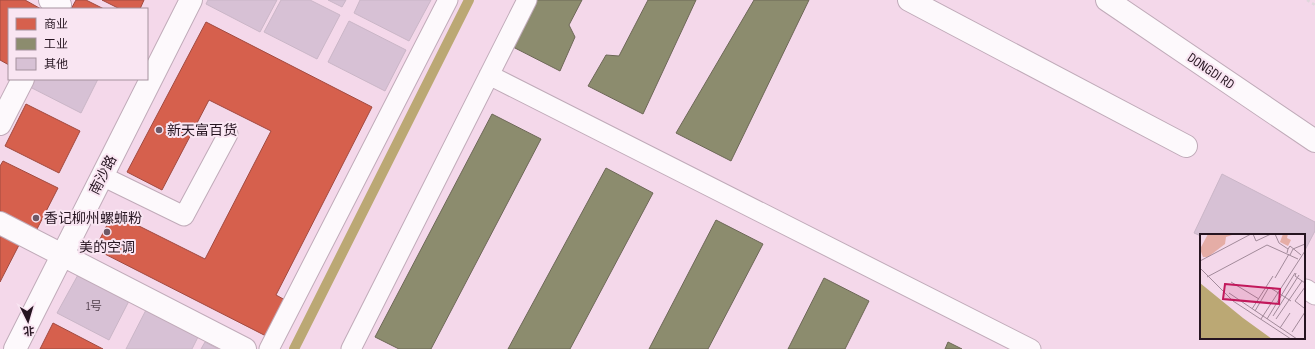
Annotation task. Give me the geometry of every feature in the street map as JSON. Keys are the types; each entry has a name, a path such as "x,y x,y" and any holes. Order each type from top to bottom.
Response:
{"street":[{"name":"南沙路","path":"15,349 191,0"},
{"path":"909,0 1186,146"},
{"name":"DONGDI RD","path":"1106,0 1315,141"},
{"path":"0,124 22,80"},
{"path":"0,222 245,349"}],"lane":[{"path":"270,349 448,0"},
{"path":"351,349 527,0"},
{"path":"489,75 1031,349"},
{"path":"102,176 184,216 228,134"}],"path":[{"path":"1307,0 1315,5"}],"building: 商业":[{"path":"0,0 25,0 39,8 8,8 8,64 0,60"},
{"path":"76,0 86,0 102,8 72,8"},
{"path":"102,0 144,0 140,8 118,8"},
{"path":"206,22 372,107 276,295 285,300 266,336 95,249 113,213 205,259 271,131 209,100 162,190 127,172"},
{"path":"26,104 80,131 59,173 5,146"},
{"path":"3,161 58,188 36,231 0,213 0,166"},
{"path":"0,236 19,245 0,282"},
{"path":"53,323 103,349 40,349"}],"building: 工业":[{"path":"536,0 582,0 569,25 575,37 560,71 513,47"},
{"path":"648,0 696,0 643,114 588,86 606,55 619,56"},
{"path":"754,0 809,0 731,161 676,133"},
{"path":"492,114 541,139 431,349 399,349 375,337"},
{"path":"606,168 653,193 570,349 508,349"},
{"path":"716,220 763,244 708,349 649,349"},
{"path":"824,278 869,301 845,349 788,349"},
{"path":"948,342 962,349 945,349"}],"building: 其他":[{"path":"208,0 277,0 260,32 206,4"},
{"path":"281,0 310,0 340,15 317,59 264,32"},
{"path":"328,0 346,0 342,7"},
{"path":"360,0 431,0 409,41 354,13"},
{"path":"349,21 406,50 385,91 328,62"},
{"path":"31,80 98,80 81,113 28,86"},
{"path":"1222,174 1315,222 1315,231 1305,250 1305,234 1200,234 1200,236 1194,233"},
{"path":"79,273 130,299 109,340 57,313"},
{"path":"147,308 199,335 192,349 126,349"},
{"path":"205,342 218,349 201,349"}],"waterway":[{"path":"294,349 469,0"}],"place":[{"name":"新天富百货","path":"159,130"},
{"name":"香记柳州螺蛳粉","path":"36,218"},
{"name":"美的空调","path":"107,232"}]}
